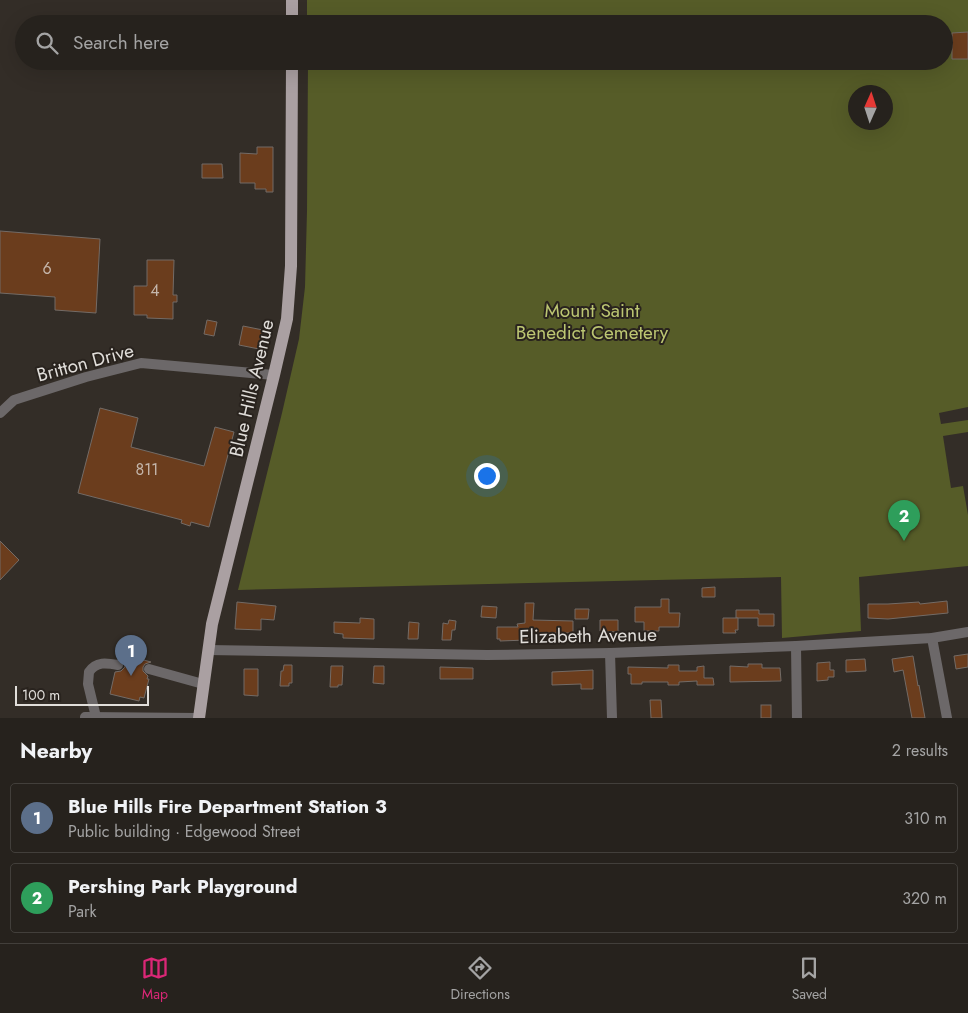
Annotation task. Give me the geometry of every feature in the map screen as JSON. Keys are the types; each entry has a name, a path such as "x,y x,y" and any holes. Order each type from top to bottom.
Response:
{"main road":[{"path":"292,0 292,15"},
{"name":"Blue Hills Avenue","path":"198,718 217,602 287,319 290,297 292,70"}],"street":[{"name":"Britton Drive","path":"0,413 14,400 86,376 141,363 274,375"},
{"name":"Elizabeth Avenue","path":"208,650 487,655 610,653 796,646 932,638 968,632"},
{"path":"932,638 947,718"},
{"path":"796,646 797,718"},
{"path":"610,653 612,718"},
{"path":"96,717 88,684 89,672 97,664 118,665"},
{"path":"149,670 203,684"},
{"path":"85,717 198,718"}],"green space":[{"name":"Mount Saint Benedict Cemetery","path":"307,0 968,0 968,407 939,413 941,424 968,420 968,432 943,436 951,488 963,486 968,515 968,566 859,577 861,631 782,638 781,577 238,590 299,339 305,287 308,70 953,70 953,15 307,15"}],"building":[{"path":"968,32 968,59 953,59 953,33"},
{"path":"257,147 273,147 273,192 266,192 266,189 255,189 255,183 240,183 240,153 257,154"},
{"path":"202,164 222,164 223,178 202,178"},
{"path":"0,231 100,239 96,313 55,310 55,297 0,293"},
{"path":"147,260 174,260 173,295 177,295 177,302 173,302 173,319 147,318 147,315 134,315 134,286 147,286"},
{"path":"207,320 217,322 214,336 204,334"},
{"path":"243,326 263,330 259,349 239,345"},
{"path":"100,408 138,418 131,447 204,466 215,427 234,432 209,527 191,522 190,526 181,523 182,520 78,493"},
{"path":"0,541 19,560 0,580"},
{"path":"715,587 715,597 702,597 702,588"},
{"path":"661,599 669,599 669,613 680,613 679,627 659,627 659,631 644,631 644,622 635,622 635,607 661,607"},
{"path":"947,601 948,613 888,619 868,618 868,604 919,602 920,604"},
{"path":"237,602 276,606 274,620 261,619 261,630 235,629"},
{"path":"525,603 534,603 533,620 573,621 573,633 548,633 548,636 530,635 531,638 527,638 527,640 500,641 500,639 497,639 497,627 518,627 517,624 525,623"},
{"path":"482,606 497,607 496,618 481,617"},
{"path":"575,609 589,609 588,619 575,619"},
{"path":"736,610 759,610 759,614 774,614 774,626 758,626 758,618 736,618"},
{"path":"360,618 374,619 374,639 343,638 343,634 334,633 334,622 360,623"},
{"path":"723,618 738,618 738,630 735,630 736,633 723,633"},
{"path":"449,620 456,621 455,630 452,630 451,640 442,640 443,623 448,624"},
{"path":"600,620 618,620 618,632 600,631"},
{"path":"409,622 419,623 418,639 408,639"},
{"path":"121,654 151,662 143,667 143,671 148,676 147,679 149,679 144,698 140,697 139,701 110,694 115,672 121,671 125,667 124,662 120,659"},
{"path":"968,654 968,667 956,669 954,656"},
{"path":"913,656 925,718 912,718 903,670 894,672 892,659"},
{"path":"865,659 866,671 846,672 846,660"},
{"path":"830,662 830,670 834,670 834,677 828,677 828,680 817,681 817,663"},
{"path":"748,664 762,664 762,668 780,668 781,681 730,682 730,666 748,667"},
{"path":"284,665 292,665 292,683 289,683 289,686 280,686 281,671 283,671"},
{"path":"668,665 679,665 679,671 697,671 697,667 704,666 704,678 713,678 714,685 697,685 697,681 679,682 679,685 668,685 668,682 631,684 631,674 628,674 628,667 668,668"},
{"path":"331,666 343,666 342,685 338,685 338,687 330,687"},
{"path":"374,666 384,666 384,684 373,683"},
{"path":"440,667 473,668 473,679 440,679"},
{"path":"244,669 258,669 258,696 244,695"},
{"path":"593,670 593,689 581,689 581,684 552,685 552,672"},
{"path":"650,700 661,700 662,718 651,718"},
{"path":"761,705 771,705 771,718 761,718"}],"place":[{"name":"Pershing Park Playground","path":"904,541"},
{"name":"Blue Hills Fire Department Station 3","path":"131,676"}]}
